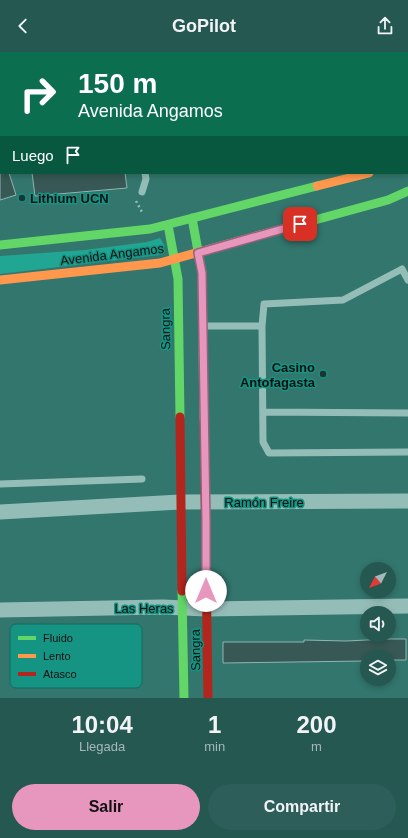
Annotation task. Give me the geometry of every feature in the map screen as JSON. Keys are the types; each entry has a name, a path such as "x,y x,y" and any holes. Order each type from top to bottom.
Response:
{"street":[{"name":"Avenida Angamos","path":"0,245 150,229 365,174"},
{"name":"Avenida Angamos","path":"0,280 160,263 175,260 388,200 408,191"},
{"name":"Sangra","path":"192,218 202,273 208,698"},
{"name":"Sangra","path":"168,225 178,279 184,698"},
{"name":"Ramón Freire","path":"0,512 180,502 408,501"},
{"name":"Las Heras","path":"0,610 163,607 206,609 408,606"}],"lane":[{"path":"142,192 146,179 145,174"},
{"path":"408,280 402,269 344,300 264,304 262,326 263,442 269,453 408,452"},
{"path":"203,326 262,326"},
{"path":"263,412 408,413"},
{"path":"0,484 142,479"}],"green space":[{"path":"160,238 165,246 160,255 0,274 0,256 85,250 147,242"}],"building":[{"path":"0,174 9,174 16,195 0,200"},
{"path":"32,174 125,174 127,188 35,196"},
{"path":"396,639 406,639 406,660 396,660 396,650 360,650 360,661 223,663 223,642 304,642 304,640 396,642"}],"traffic: fast":[{"path":"0,245 150,229 317,186"},
{"path":"260,235 388,200 408,191"},
{"path":"192,218 202,273 204,421"},
{"path":"168,225 178,279 180,417"},
{"path":"182,591 184,698"}],"traffic: slow":[{"path":"317,186 365,174"},
{"path":"0,280 160,263 260,235"}],"traffic: jam":[{"path":"180,417 182,591"},
{"path":"204,421 208,698"}],"place":[{"name":"Lithium UCN","path":"22,198"},
{"name":"Casino Antofagasta","path":"323,374"}],"route":[{"path":"206,591 202,273 198,253 300,224"}]}
